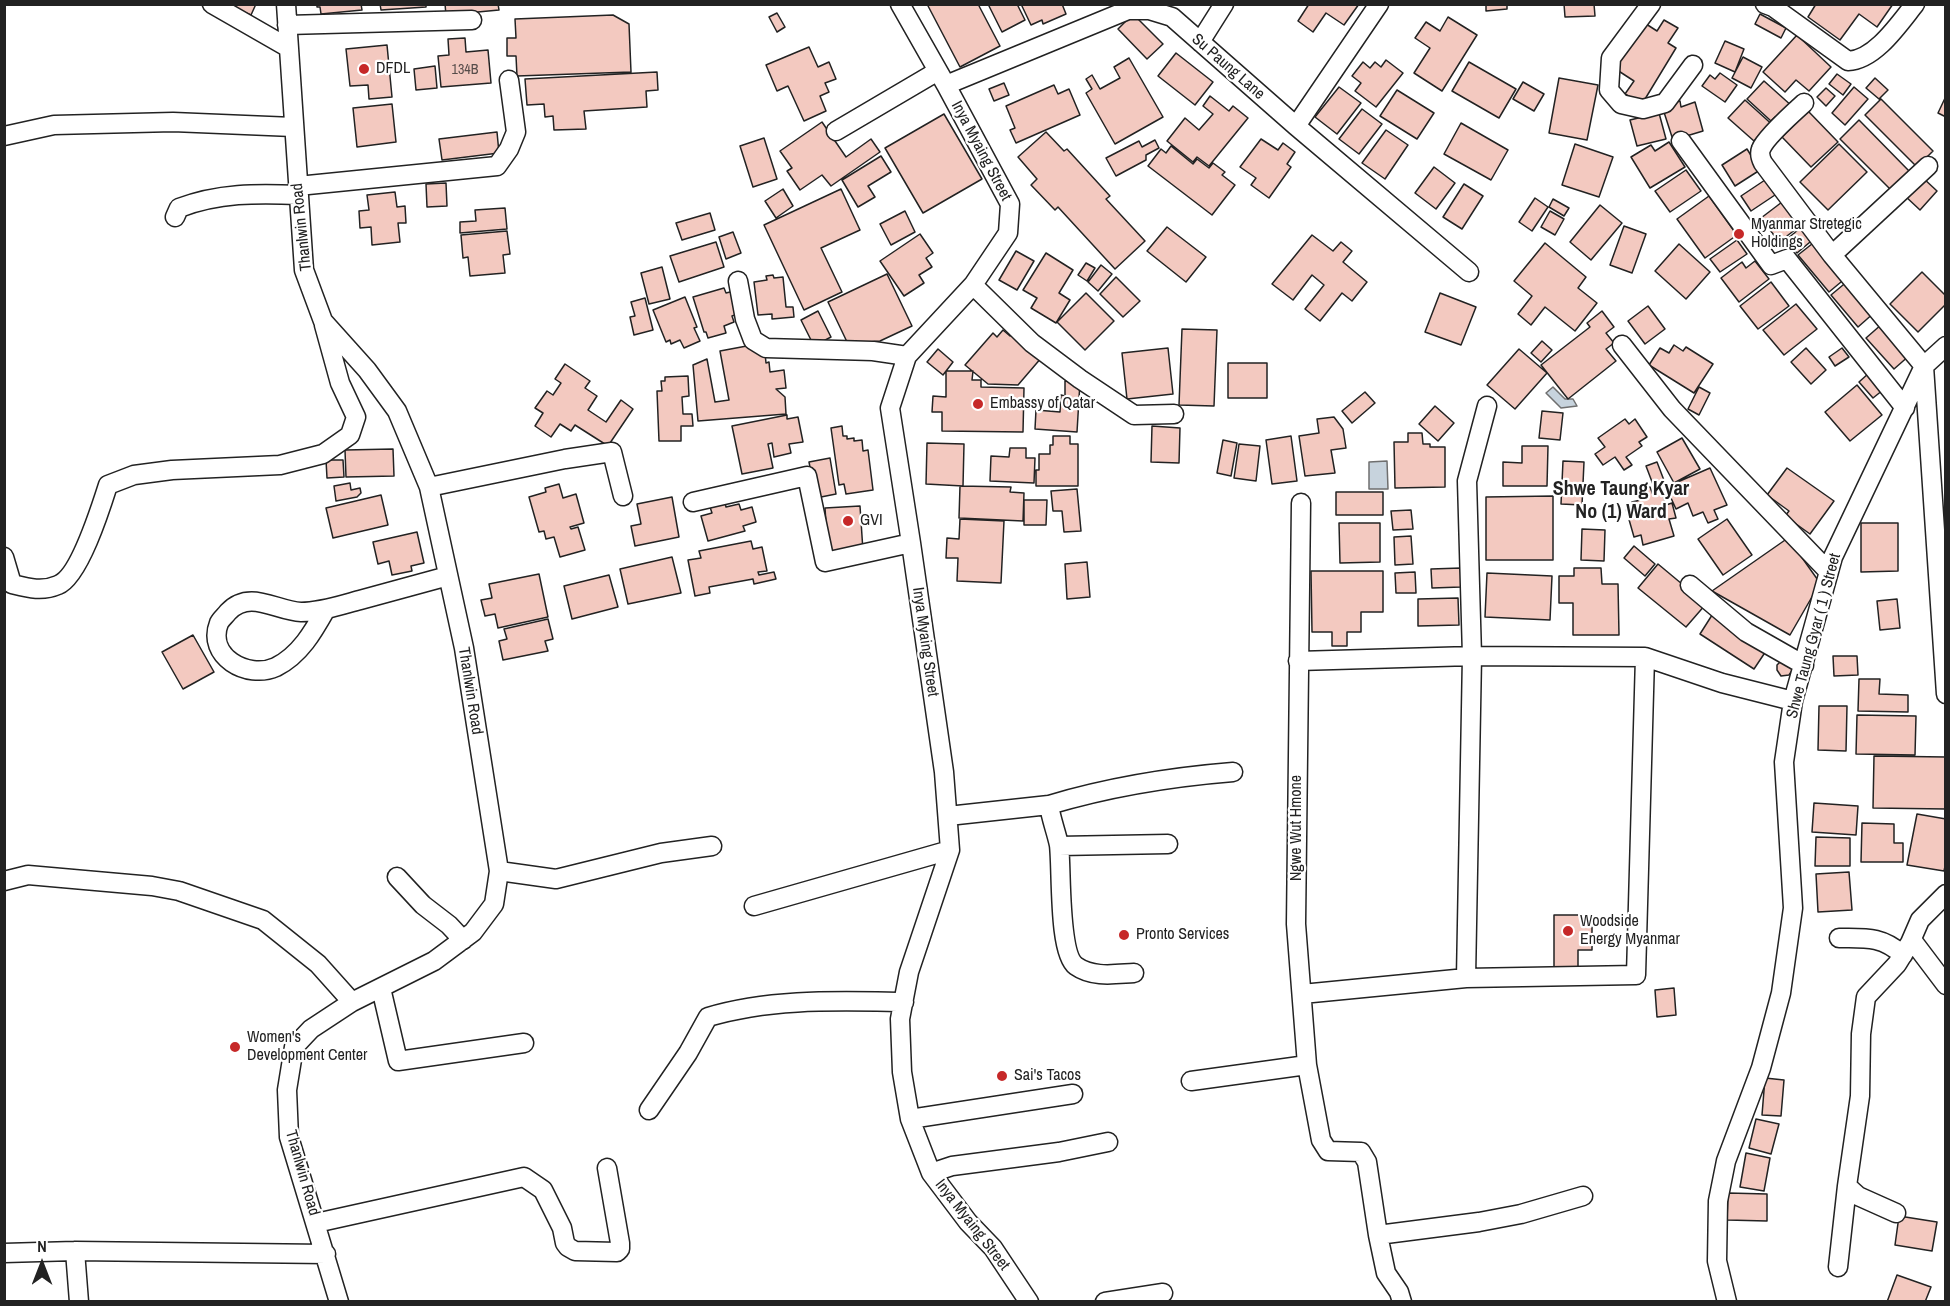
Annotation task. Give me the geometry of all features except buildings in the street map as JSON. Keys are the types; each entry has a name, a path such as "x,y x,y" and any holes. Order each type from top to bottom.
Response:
{"street":[{"path":"212,4 287,47"},
{"name":"Thanlwin Road","path":"286,4 287,47 304,270 323,321 366,370 397,411 429,487 465,657 499,871 494,904 473,932 434,961 352,1002 311,1029 294,1047 286,1090 289,1137 339,1302"},
{"name":"Inya Myaing Street","path":"900,4 1010,204 1008,233 973,285 908,356 890,408 944,772 950,850 909,972 900,1019 902,1072 910,1119 931,1173 968,1222 993,1248 1029,1302"},
{"path":"1200,42 1224,4"},
{"path":"1296,126 1379,4"},
{"path":"1651,4 1611,58 1609,90 1622,104 1643,109 1665,103 1693,65"},
{"path":"1765,4 1773,7 1848,61 1858,60 1885,40 1915,4"},
{"name":"Su Paung Lane","path":"836,131 942,78 1128,10 1149,10 1172,17 1296,126 1469,272"},
{"path":"286,25 471,20"},
{"path":"175,217 179,208 227,195 298,190 496,166 509,148 516,132 509,80"},
{"path":"1804,103 1760,149 1760,157 1832,255 1924,366 1946,694"},
{"path":"4,136 54,124 173,122 293,127"},
{"path":"1681,141 1771,265 1787,260 1905,408"},
{"path":"1832,255 1928,166"},
{"path":"738,281 744,319 753,340 766,348 873,351 908,356"},
{"path":"973,285 1032,343 1134,415 1174,414"},
{"path":"4,557 12,584 37,590 60,585 74,570 97,520 108,485 134,475 172,470 280,465 323,453 350,435 356,417 340,383 323,321"},
{"path":"1622,345 1672,408 1828,572"},
{"name":"Shwe Taung Gyar ( 1 ) Street","path":"1727,1302 1717,1260 1718,1202 1726,1161 1761,1068 1781,993 1793,908 1784,762 1793,701 1833,557 1924,366 1946,346"},
{"path":"1466,978 1472,656 1467,481 1487,406"},
{"path":"429,487 612,452 623,496"},
{"path":"693,502 807,476 825,562 911,543"},
{"name":"Ngwe Wut Hmone","path":"1301,503 1296,924 1307,1065 1321,1140 1328,1151 1361,1152 1367,1162 1378,1235"},
{"path":"326,609 313,632 296,653 274,667 253,672 235,666 222,654 216,636 220,621 240,603 256,601 300,612 326,609 448,576"},
{"path":"1690,585 1746,632 1804,665"},
{"path":"1298,661 1472,656 1645,657 1722,683 1793,701"},
{"path":"1302,994 1466,978 1636,975 1645,657"},
{"path":"948,816 1049,805 1120,786 1194,775 1233,772"},
{"path":"1049,805 1059,846 1064,927 1068,953 1074,965 1090,974 1134,974"},
{"path":"1059,846 1168,844"},
{"path":"499,871 556,879 660,853 712,846"},
{"path":"754,906 950,850"},
{"path":"4,881 28,875 152,886 179,891 263,920 318,964 352,1002"},
{"path":"397,878 423,905 449,925 463,940"},
{"path":"1838,1267 1860,1096 1861,1035 1866,997 1897,964 1920,920 1946,894"},
{"path":"1839,938 1882,940 1907,948 1946,985"},
{"path":"381,988 398,1061 524,1043"},
{"path":"649,1110 688,1053 708,1017 738,1008 824,1001 904,1002"},
{"path":"1191,1081 1307,1065"},
{"path":"910,1119 1073,1094"},
{"path":"931,1173 952,1166 1059,1152 1108,1142"},
{"path":"316,1223 524,1177 543,1190 562,1228 568,1247 575,1251 617,1252 620,1250 620,1243 607,1167"},
{"path":"1847,1186 1858,1196 1896,1213"},
{"path":"1402,1302 1399,1292 1386,1273 1378,1235 1479,1222 1521,1214 1583,1196"},
{"path":"75,1251 79,1302"},
{"path":"4,1253 75,1251 326,1254"},
{"path":"1106,1302 1163,1293"}],"shaded area":[{"path":"1553,387 1565,399 1573,399 1577,406 1561,408 1546,393"},
{"path":"1387,461 1388,489 1369,489 1369,462"}],"place":[{"name":"DFDL","path":"364,69"},
{"name":"Myanmar Stretegic Holdings","path":"1739,234"},
{"name":"Embassy of Qatar","path":"978,404"},
{"name":"GVI","path":"848,521"},
{"name":"Woodside Energy Myanmar","path":"1568,931"},
{"name":"Pronto Services","path":"1124,935"},
{"name":"Women's Development Center","path":"235,1047"},
{"name":"Sai's Tacos","path":"1002,1076"}],"district":[{"name":"Shwe Taung Kyar No (1) Ward","path":"1621,502"}]}
